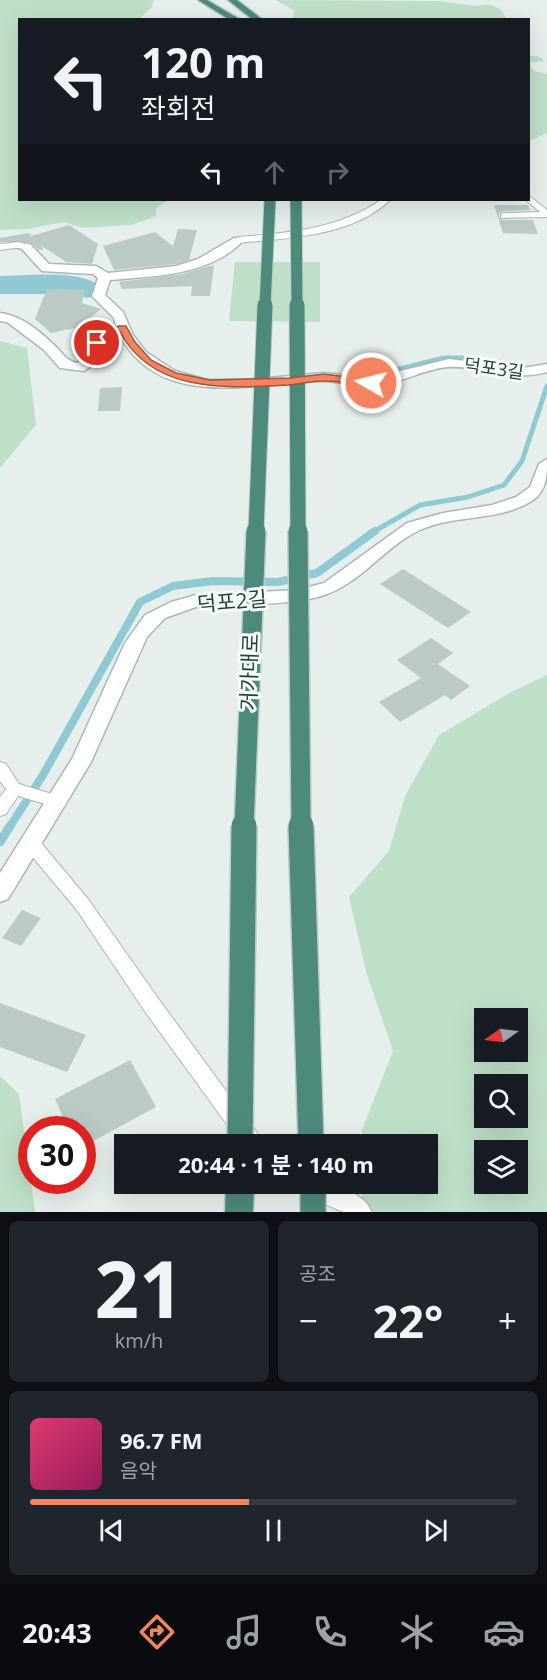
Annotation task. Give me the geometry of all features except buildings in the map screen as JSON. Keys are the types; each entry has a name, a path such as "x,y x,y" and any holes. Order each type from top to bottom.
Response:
{"highway":[{"path":"202,0 235,18"},
{"path":"213,0 236,18"},
{"path":"232,0 256,18"},
{"name":"거가대로","path":"240,1134 245,781 270,201"},
{"path":"296,201 299,761 311,1134"},
{"path":"239,1212 240,1194"},
{"path":"312,1194 313,1212"}],"street":[{"path":"18,244 26,246 46,268 96,270 105,277 178,270 202,262 238,240"},
{"name":"덕포3길","path":"105,277 98,296 121,318 131,344 147,362 173,375 210,383 290,381 324,377 371,383 408,375 435,364 452,363 483,365 526,375 547,368"},
{"path":"0,317 10,318 49,347 65,365 79,368 97,355 97,343 105,335 123,328"},
{"name":"덕포2길","path":"0,892 31,843 52,801 90,743 142,630 158,615 178,606 204,600 315,593 362,567 411,528 431,520 518,502 535,491 547,464"}],"lane":[{"path":"530,199 547,214"},
{"path":"238,240 321,231 372,210 385,201"},
{"path":"504,216 547,214"},
{"path":"0,247 18,244"},
{"path":"0,768 18,790 52,801"},
{"path":"0,810 18,790"},
{"path":"31,843 82,904 153,1007 246,1134"},
{"path":"327,1194 347,1202 361,1212"}],"green space":[{"path":"0,0 154,0 151,8 140,18 18,18 18,201 166,201 156,208 156,216 131,225 82,228 64,222 28,229 0,230"},
{"path":"275,0 439,1 475,6 488,4 500,9 506,18 292,18 295,11"},
{"path":"530,56 538,56 545,61 530,63"},
{"path":"530,65 534,71 547,74 547,133 530,141"},
{"path":"235,262 320,262 320,322 229,321"},
{"path":"0,341 27,348 36,425 0,468"},
{"path":"547,675 547,1212 361,1212 362,1194 438,1194 438,1134 362,1134 393,1051 367,975 349,897 389,851 405,796 439,735 511,692"},
{"path":"0,1076 19,1094 22,1116 18,1116 18,1194 33,1194 35,1212 0,1212"}],"waterway":[{"path":"0,285 79,285 87,289"},
{"path":"364,378 444,358 463,358 501,365"},
{"path":"373,532 420,505 468,497 504,485 522,461 547,386"},
{"path":"9,828 43,775 140,602 173,586 213,581 278,582 317,573 375,531"},
{"path":"0,842 10,826"}],"route":[{"path":"97,343 105,335 123,328 131,344 147,362 173,375 210,383 290,381 324,377 371,383"}]}
